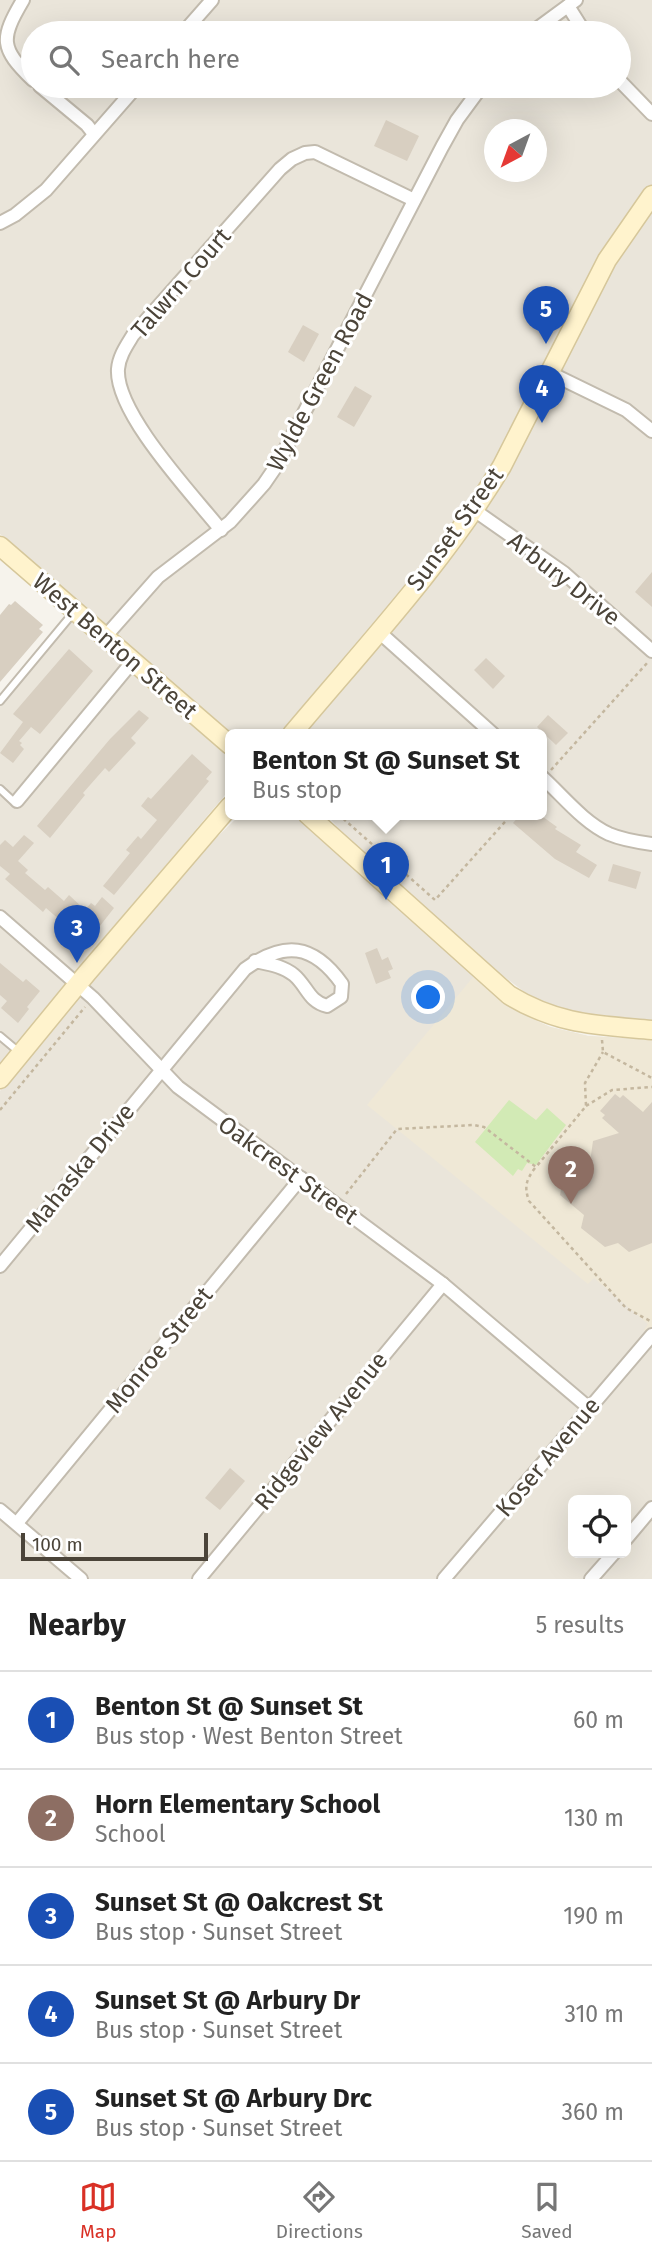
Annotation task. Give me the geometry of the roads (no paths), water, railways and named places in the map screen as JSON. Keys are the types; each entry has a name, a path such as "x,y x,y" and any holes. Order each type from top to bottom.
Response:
{"street":[{"path":"21,69 8,58 1,40 6,19 23,0"},
{"path":"194,21 212,0"},
{"path":"547,21 572,3 580,21"},
{"path":"631,92 652,114"},
{"path":"54,98 94,134"},
{"path":"0,223 23,210 46,190 126,98"},
{"name":"Wylde Green Road","path":"105,637 158,577 221,530 243,509 277,466 414,200 457,120 473,98"},
{"name":"Talwrn Court","path":"221,530 167,465 144,433 126,400 118,369 133,335 257,194 292,159 315,152 414,200"},
{"name":"Sunset Street","path":"296,729 474,510 502,466 607,260 650,203"},
{"path":"548,372 626,410 652,431"},
{"name":"Arbury Drive","path":"474,510 564,573 650,656"},
{"name":"West Benton Street","path":"0,546 225,741"},
{"path":"378,631 487,729"},
{"path":"17,801 133,661"},
{"path":"547,778 585,817 607,832 623,839 652,844"},
{"path":"0,1079 225,812"},
{"path":"314,820 517,1000 558,1018 582,1024 652,1030"},
{"name":"Oakcrest Street","path":"0,918 78,984 160,1070 197,1102 443,1284 589,1408"},
{"path":"279,950 302,951 330,969 342,984 341,998 327,1006 318,1004 310,998 296,976 286,970 255,961 279,950"},
{"name":"Mahaska Drive","path":"0,1266 235,979 255,961"},
{"name":"Monroe Street","path":"17,1523 301,1178"},
{"name":"Ridgeview Avenue","path":"199,1579 443,1284"},
{"name":"Koser Avenue","path":"444,1579 652,1335"},
{"path":"631,1533 652,1508"},
{"path":"0,1510 81,1579"},
{"path":"591,1579 610,1558"}],"lane":[{"path":"0,701 75,610"},
{"path":"0,789 13,802 17,801"},
{"path":"0,1036 21,1054"}],"place":[{"name":"Sunset St @ Arbury Drc","path":"546,344"},
{"name":"Sunset St @ Arbury Dr","path":"542,423"},
{"name":"Benton St @ Sunset St","path":"386,900"},
{"name":"Sunset St @ Oakcrest St","path":"77,963"},
{"name":"Horn Elementary School","path":"571,1204"}]}
